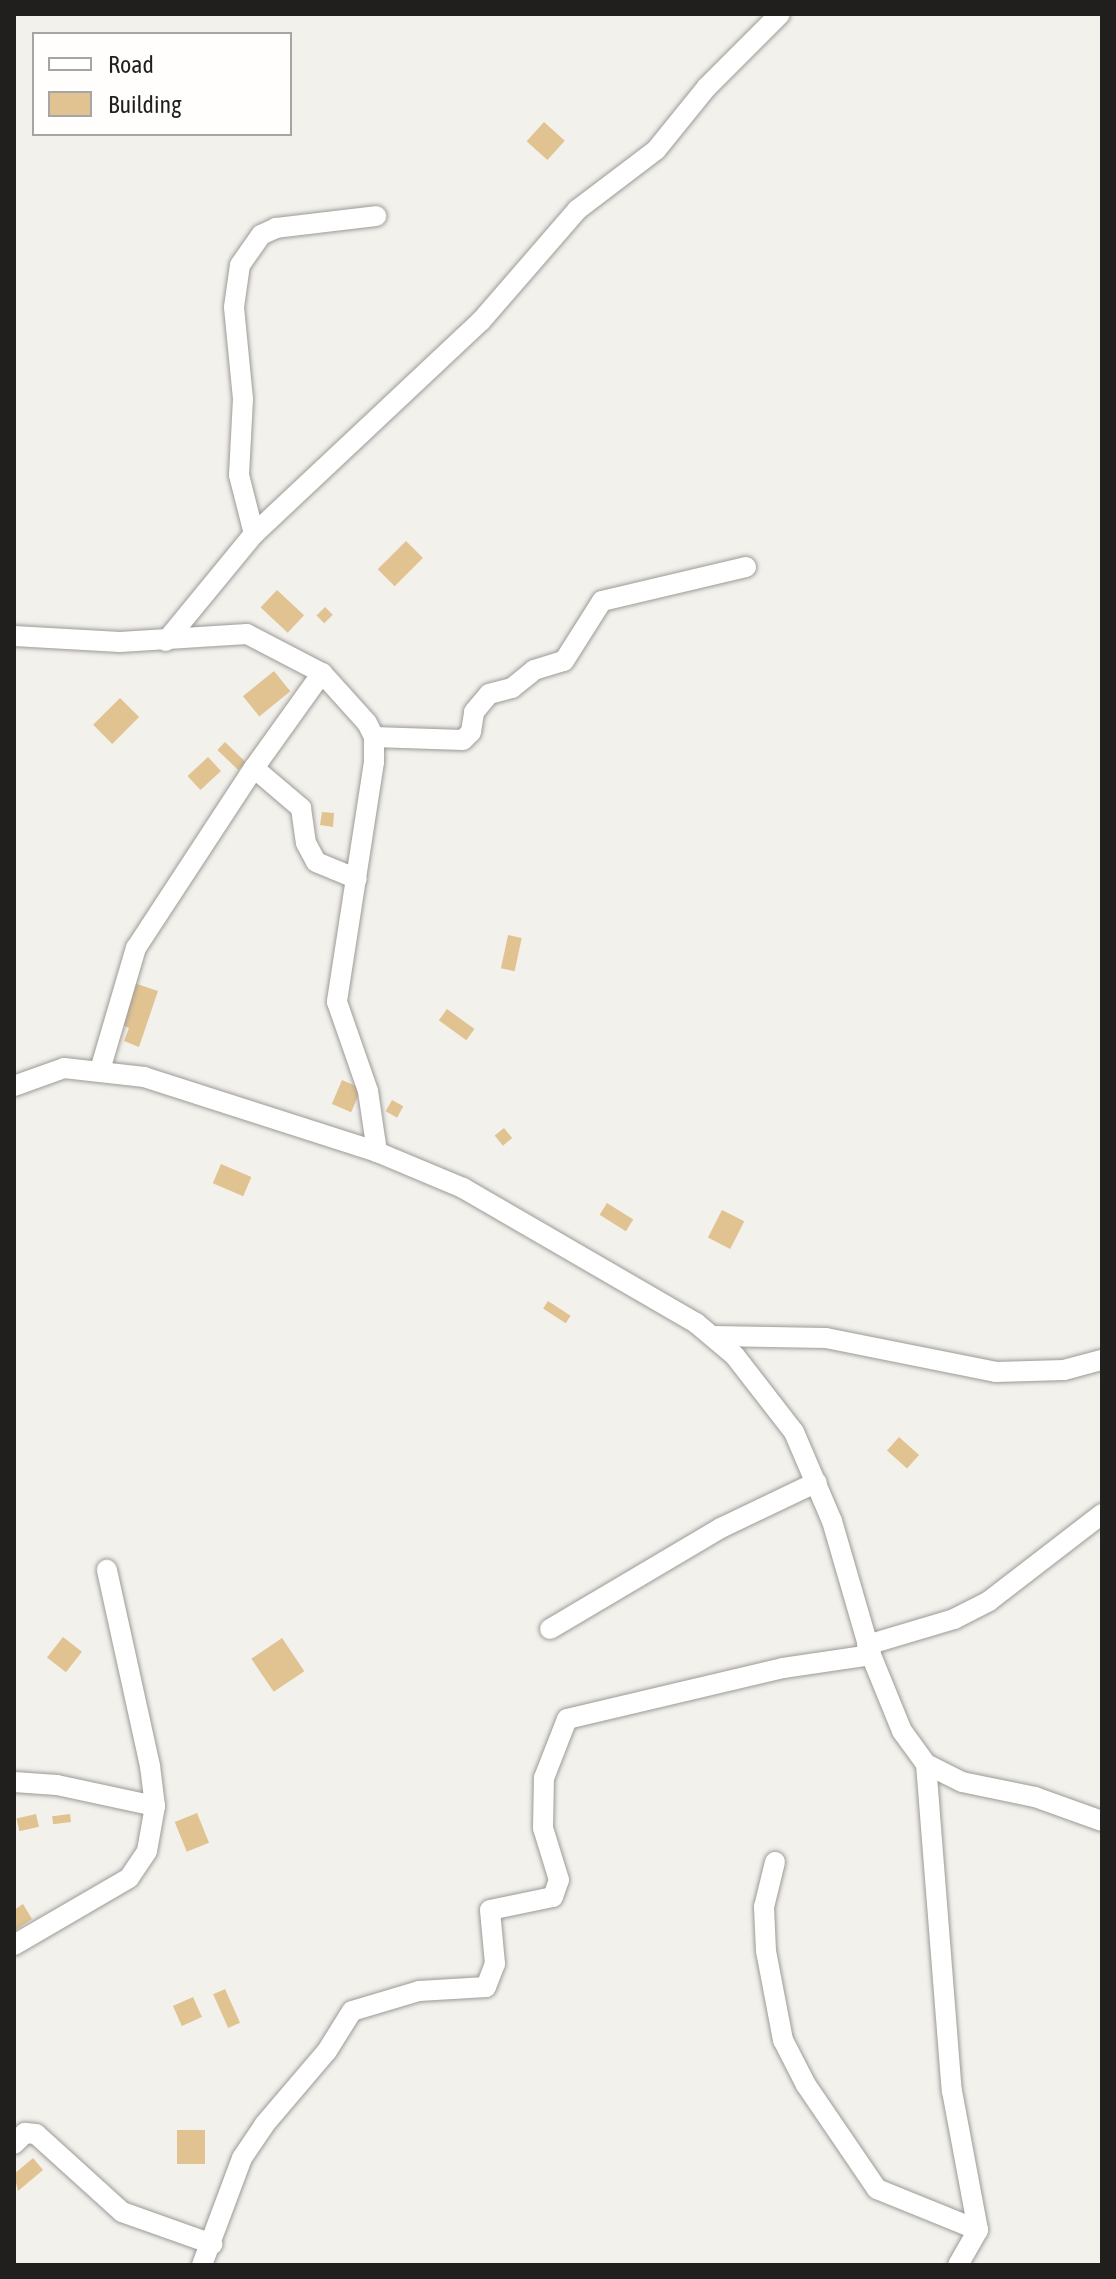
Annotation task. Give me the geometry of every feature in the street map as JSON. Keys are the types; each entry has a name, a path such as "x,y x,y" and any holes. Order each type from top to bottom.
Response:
{"street":[{"path":"166,641 254,534 481,321 577,210 656,150 707,87 780,14"},
{"path":"254,534 239,475 243,399 234,307 240,265 261,235 276,228 376,216"},
{"path":"374,737 463,740 471,732 474,712 489,694 512,688 534,670 564,661 602,601 746,567"},
{"path":"14,636 166,641 247,634 322,673 357,710 374,737 357,879 337,1002 368,1091 377,1152"},
{"path":"100,1070 136,948 254,768 322,673"},
{"path":"254,768 301,808 306,843 316,862 357,879"},
{"path":"14,1086 56,1069 100,1070 195,1092 377,1152 463,1188 554,1237 714,1336 772,1400 817,1482 869,1650 902,1731 926,1764 962,1782 1035,1797 1102,1821"},
{"path":"714,1336 826,1338 996,1372 1032,1373 1102,1360"},
{"path":"550,1629 721,1528 817,1482"},
{"path":"202,2265 242,2158 327,2051 352,2011 419,1991 486,1987 495,1964 490,1910 553,1897 559,1880 543,1828 544,1778 567,1719 869,1650 954,1619 989,1601 1102,1514"},
{"path":"14,1945 142,1864 155,1806 107,1570"},
{"path":"926,1764 952,2091 978,2230 958,2265"},
{"path":"14,1782 57,1785 155,1806"},
{"path":"775,1862 764,1907 766,1951 783,2040 806,2085 877,2189 978,2230"},
{"path":"14,2144 25,2133 36,2134 122,2212 212,2244"}],"building":[{"path":"544,122 565,141 547,160 527,141"},
{"path":"406,541 423,558 395,586 378,569"},
{"path":"277,590 304,615 288,633 261,608"},
{"path":"325,607 333,615 324,623 317,615"},
{"path":"274,671 290,691 259,716 243,696"},
{"path":"120,698 139,717 112,744 93,725"},
{"path":"225,742 246,762 238,770 217,750"},
{"path":"208,757 221,771 200,790 188,776"},
{"path":"322,812 334,813 333,827 320,825"},
{"path":"508,935 522,938 515,971 501,968"},
{"path":"134,983 158,991 139,1047 124,1041 129,1028 120,1024"},
{"path":"447,1009 475,1029 466,1040 439,1020"},
{"path":"342,1080 361,1088 351,1112 332,1104"},
{"path":"392,1100 403,1106 397,1118 386,1111"},
{"path":"504,1128 512,1138 503,1146 495,1136"},
{"path":"221,1164 251,1177 243,1196 213,1183"},
{"path":"607,1203 633,1219 626,1231 600,1215"},
{"path":"722,1210 744,1221 730,1249 708,1238"},
{"path":"548,1301 571,1316 566,1323 543,1309"},
{"path":"899,1437 919,1455 907,1468 887,1450"},
{"path":"63,1637 82,1652 66,1672 47,1657"},
{"path":"282,1638 304,1671 274,1692 251,1659"},
{"path":"197,1813 209,1843 187,1852 175,1822"},
{"path":"36,1814 39,1827 19,1831 17,1818"},
{"path":"70,1814 71,1822 53,1824 52,1816"},
{"path":"23,1904 32,1919 14,1931 14,1910"},
{"path":"225,1989 240,2023 228,2028 213,1994"},
{"path":"193,1997 202,2017 182,2026 173,2006"},
{"path":"177,2130 205,2130 205,2164 177,2164"},
{"path":"33,2158 43,2170 18,2191 14,2174"}]}
